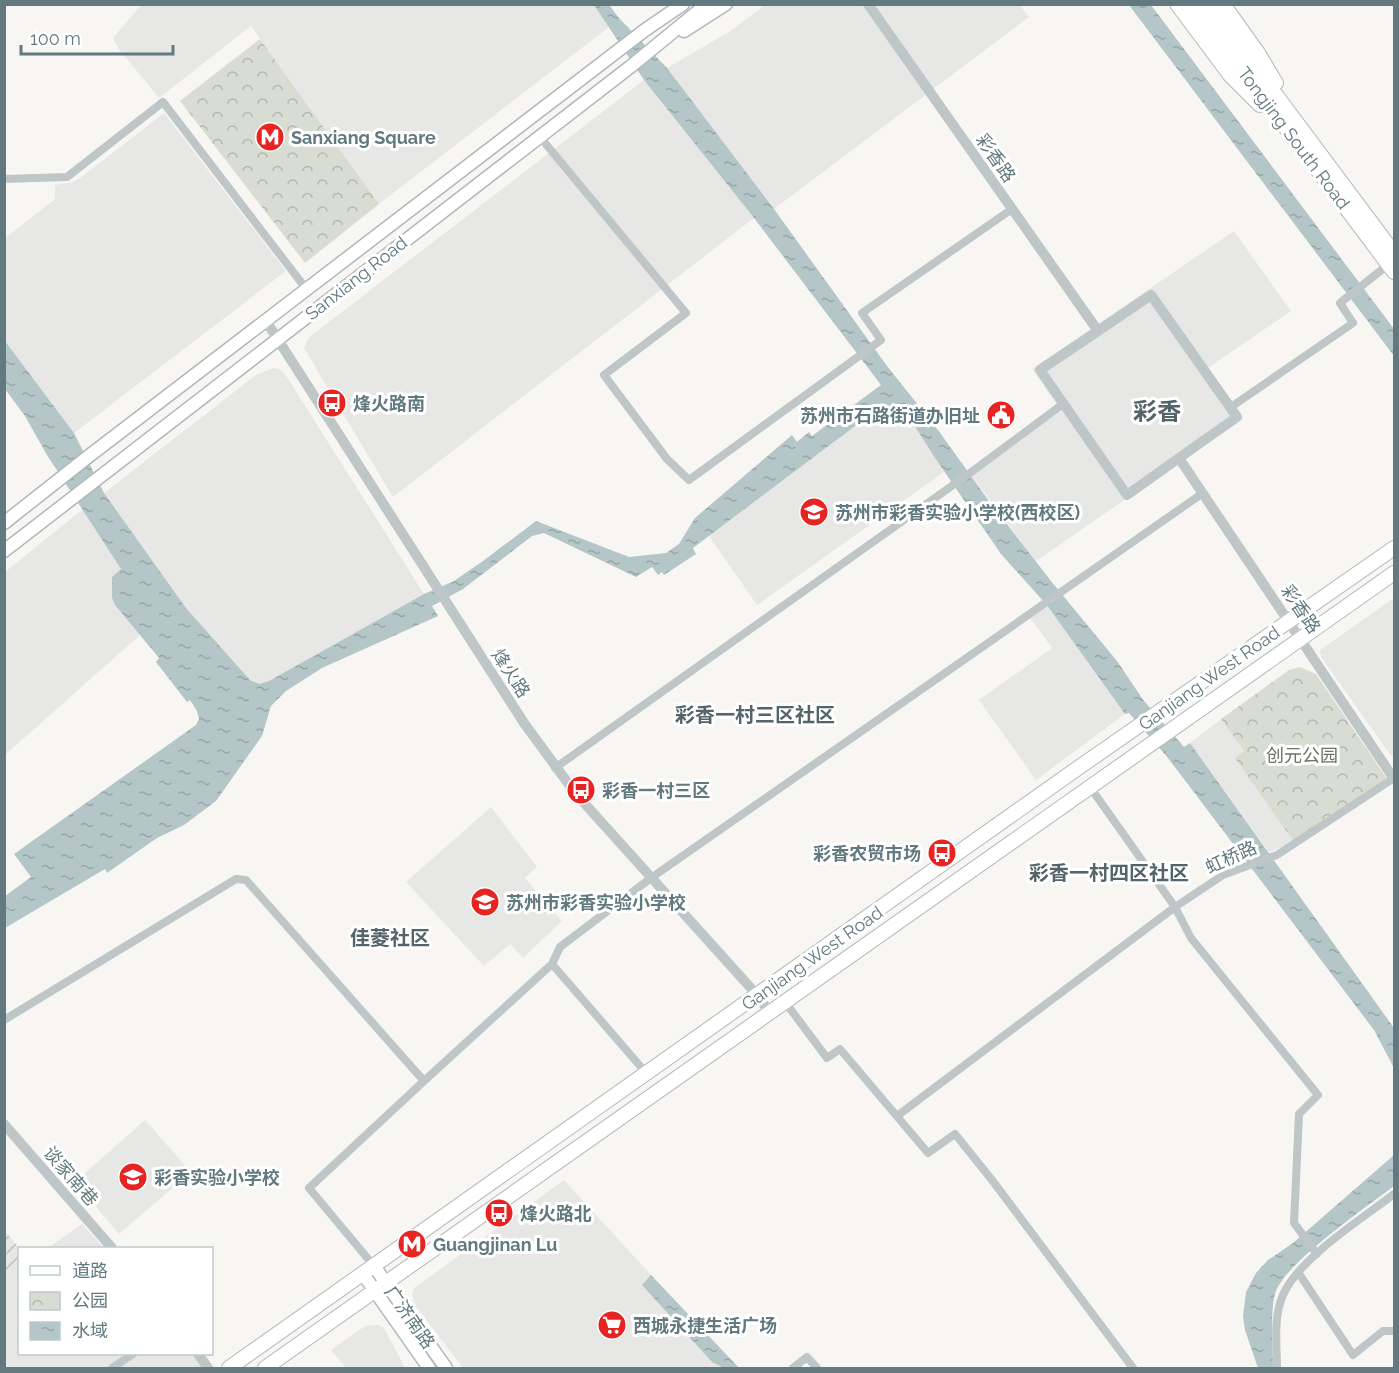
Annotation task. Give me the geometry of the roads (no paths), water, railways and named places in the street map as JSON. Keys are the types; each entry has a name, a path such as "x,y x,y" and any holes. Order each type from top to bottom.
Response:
{"main road":[{"path":"644,31 672,4"},
{"name":"Sanxiang Road","path":"4,523 644,31 683,4"},
{"path":"654,49 712,15 726,4"},
{"path":"1177,4 1230,75 1303,140"},
{"name":"Tongjing South Road","path":"1193,4 1303,140 1392,258"},
{"name":"Tongjing South Road","path":"1208,4 1303,140"},
{"path":"1223,4 1258,53 1303,140"},
{"name":"Sanxiang Road","path":"4,551 654,49 706,5"},
{"name":"Ganjiang West Road","path":"229,1368 1395,548"},
{"name":"Ganjiang West Road","path":"265,1368 1395,573"},
{"name":"广济南路","path":"368,1270 446,1368"},
{"name":"广济南路","path":"380,1287 429,1368"}],"street":[{"name":"彩香路","path":"868,4 1098,331"},
{"path":"4,178 67,177 163,102 307,290"},
{"path":"540,136 687,313 604,375 668,459 689,480 881,340 862,313 1012,209"},
{"path":"1231,407 1353,323 1340,303 1365,284 1392,258"},
{"path":"1151,295 1237,417 1127,495 1063,404 1040,370 1151,295"},
{"name":"烽火路","path":"266,321 555,768 770,1012"},
{"path":"555,768 952,486 1063,404"},
{"name":"彩香路","path":"1179,458 1394,779"},
{"path":"368,1270 309,1188 552,964 560,947 651,878 1203,493"},
{"name":"虹桥路","path":"897,1116 1175,907 1223,875 1277,855 1394,779"},
{"path":"1090,787 1175,907 1191,938 1318,1095 1299,1114 1294,1223 1316,1252"},
{"path":"4,1020 236,879 246,880 424,1081"},
{"path":"552,964 646,1074"},
{"path":"785,1002 827,1058 840,1049 927,1153 955,1134 1133,1368"},
{"name":"谈家南巷","path":"4,1124 111,1247"},
{"path":"1277,1368 1277,1322 1282,1296 1298,1272 1316,1252 1395,1194"},
{"path":"1298,1272 1353,1354 1383,1331 1395,1331"},
{"path":"112,1368 130,1355"},
{"path":"199,1355 208,1368"},
{"path":"793,1368 807,1357 817,1368"}],"water":[{"path":"594,5 609,5 667,68 989,501 1117,661 1144,701 1184,747 1190,743 1394,1028 1394,1068 1374,1030 1168,758 1129,713 1125,714 1046,604 1001,554 907,414 890,407 881,408 871,414 693,548 696,554 664,575 662,572 658,575 652,567 636,577 544,533 532,536 463,589 432,606 438,616 322,668 286,691 271,706 262,736 216,801 184,825 157,838 107,873 105,869 5,928 4,897 31,877 14,854 196,725 199,719 190,700 187,702 156,662 159,658 115,605 112,598 112,577 121,569 47,455 25,416 5,389 5,341 74,433 104,493 186,608 250,680 259,684 269,681 424,594 454,581 536,521 629,557 666,553 679,544 695,518 792,435 797,442 809,432 812,436 881,385 754,218 644,80"},
{"path":"1129,5 1151,5 1394,329 1394,356"},
{"path":"1394,1155 1394,1186 1309,1252 1281,1282 1275,1294 1273,1310 1273,1368 1258,1368 1245,1330 1243,1316 1246,1292 1256,1273 1268,1260 1293,1243"},
{"path":"651,1275 739,1368 724,1368 712,1362 642,1285"}],"place":[{"name":"Sanxiang Square","path":"270,137"},
{"name":"烽火路南","path":"332,403"},
{"name":"苏州市石路街道办旧址","path":"1001,415"},
{"name":"苏州市彩香实验小学校(西校区)","path":"814,512"},
{"name":"彩香一村三区","path":"581,790"},
{"name":"彩香农贸市场","path":"942,853"},
{"name":"苏州市彩香实验小学校","path":"485,902"},
{"name":"彩香实验小学校","path":"133,1177"},
{"name":"烽火路北","path":"499,1213"},
{"name":"Guangjinan Lu","path":"412,1244"},
{"name":"西城永捷生活广场","path":"612,1325"}],"district":[{"name":"彩香","path":"1157,411"},
{"name":"彩香一村三区社区","path":"755,715"},
{"name":"彩香一村四区社区","path":"1109,873"},
{"name":"佳菱社区","path":"390,938"}],"park label":[{"name":"创元公园","path":"1302,755"}]}
